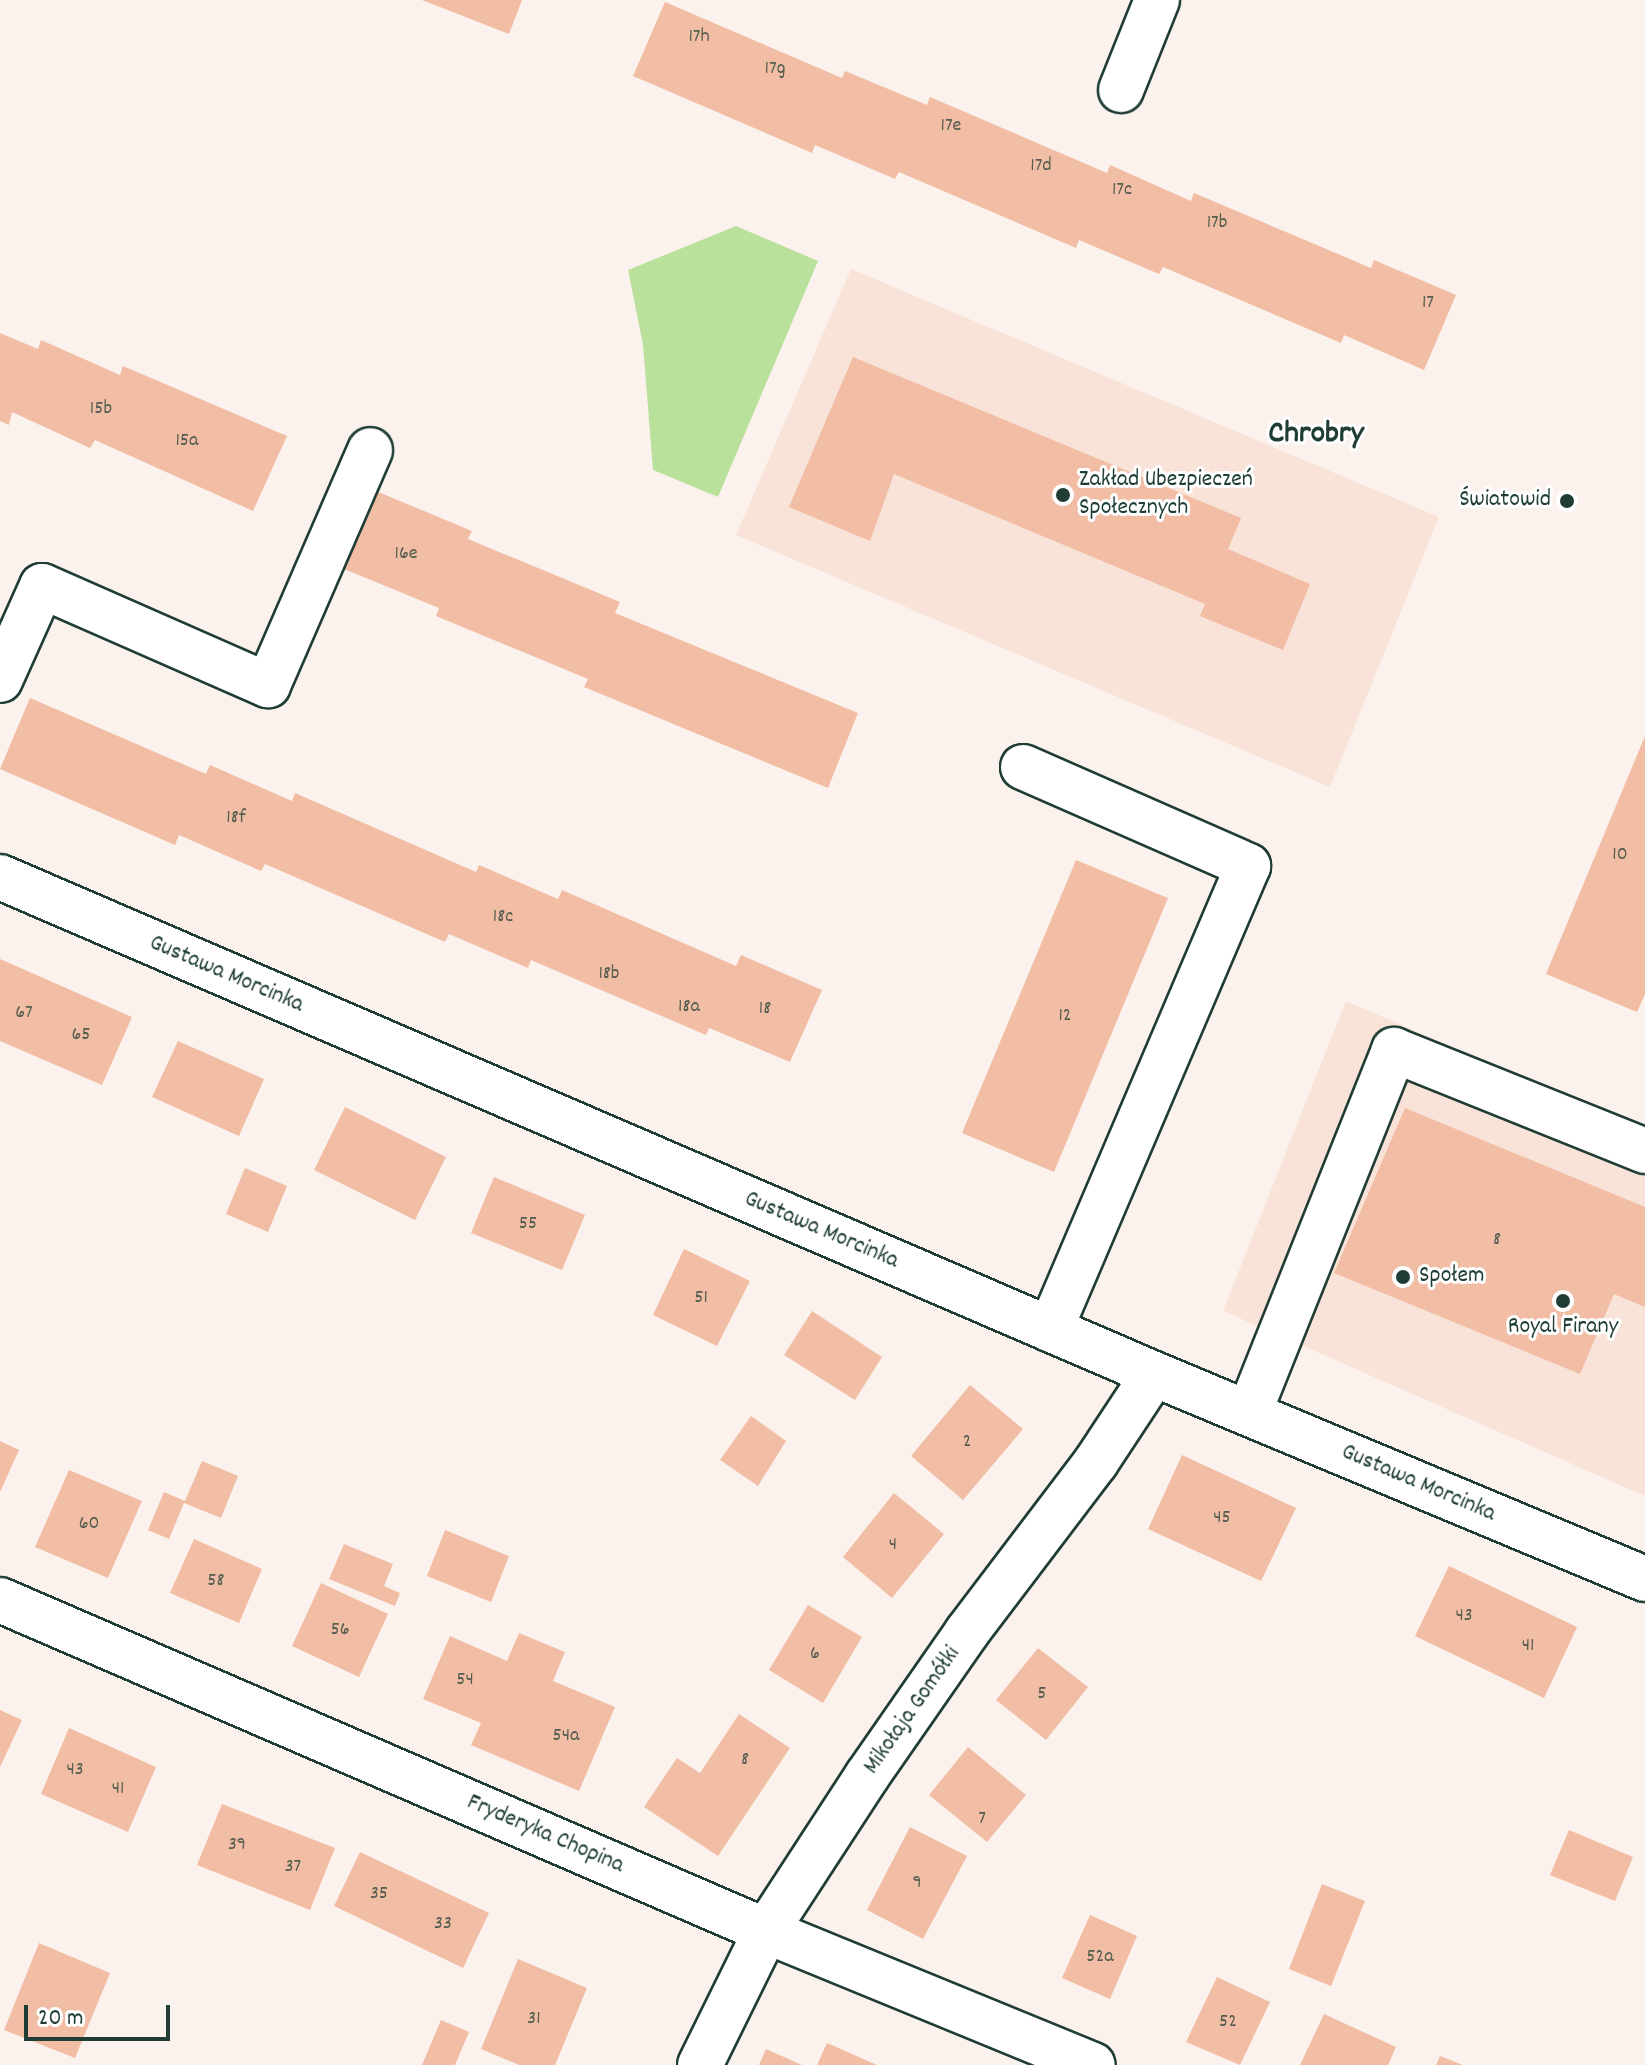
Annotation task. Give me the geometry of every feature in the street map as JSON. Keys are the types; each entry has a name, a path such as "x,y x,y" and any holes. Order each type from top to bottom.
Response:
{"street":[{"path":"1121,90 1157,0"},
{"path":"0,680 42,586 268,685 370,450"},
{"path":"1023,767 1248,866 1050,1330"},
{"name":"Gustawa Morcinka","path":"0,877 1050,1330 1645,1579"},
{"path":"1249,1413 1394,1050 1645,1151"},
{"name":"Mikołaja Gomółki","path":"700,2065 766,1931 876,1763 967,1632 1096,1462 1154,1374"},
{"name":"Fryderyka Chopina","path":"0,1600 766,1931 1093,2065"}],"shaded area":[{"path":"851,269 1439,517 1330,787 736,535"},
{"path":"1346,1001 1645,1131 1645,1496 1223,1311"}],"green space":[{"path":"736,226 818,261 718,497 653,470 643,345 628,270"}],"building":[{"path":"422,0 522,0 509,34"},
{"path":"665,2 842,78 845,71 927,105 930,97 1107,173 1110,165 1191,201 1194,193 1371,268 1374,260 1456,295 1424,370 1344,335 1341,343 1163,267 1159,274 1079,240 1076,248 899,172 895,179 815,145 812,153 633,76"},
{"path":"0,333 38,349 41,340 120,375 123,366 287,436 253,511 95,440 90,448 12,412 9,425 0,421"},
{"path":"853,357 1241,518 1228,549 1310,584 1283,650 1200,616 1205,604 894,474 870,541 789,507"},
{"path":"376,491 472,531 468,539 620,602 615,613 858,713 828,788 584,687 588,679 436,616 439,608 344,569"},
{"path":"30,698 206,774 210,765 292,801 295,793 476,872 479,865 558,899 562,890 736,966 741,955 822,990 790,1062 709,1028 706,1035 531,960 528,968 449,934 445,942 265,864 261,871 179,835 175,845 0,769"},
{"path":"1645,736 1645,994 1637,1012 1546,974"},
{"path":"1076,860 1168,898 1054,1172 962,1133"},
{"path":"0,959 132,1017 102,1085 0,1041"},
{"path":"178,1041 264,1079 239,1136 152,1097"},
{"path":"345,1107 446,1157 415,1220 314,1170"},
{"path":"1405,1108 1645,1207 1645,1307 1614,1294 1580,1374 1334,1273"},
{"path":"245,1168 287,1186 268,1232 226,1214"},
{"path":"494,1177 585,1215 562,1270 471,1233"},
{"path":"684,1249 750,1281 717,1346 653,1315"},
{"path":"812,1311 882,1357 855,1400 784,1355"},
{"path":"970,1385 1023,1429 963,1500 911,1456"},
{"path":"751,1416 786,1441 758,1486 720,1460"},
{"path":"0,1441 19,1450 0,1492"},
{"path":"1182,1455 1296,1508 1261,1581 1148,1529"},
{"path":"202,1461 238,1476 221,1518 184,1503 169,1539 148,1530 164,1492 185,1501"},
{"path":"69,1470 142,1501 108,1578 35,1547"},
{"path":"894,1493 944,1534 892,1598 843,1557"},
{"path":"445,1530 509,1556 491,1602 427,1576"},
{"path":"194,1539 262,1569 239,1623 170,1593"},
{"path":"344,1544 393,1564 384,1586 400,1593 395,1606 329,1579"},
{"path":"1449,1566 1577,1627 1544,1698 1415,1636"},
{"path":"321,1583 388,1614 359,1677 292,1646"},
{"path":"808,1605 862,1637 823,1703 769,1670"},
{"path":"519,1633 565,1652 553,1681 615,1707 579,1791 471,1745 481,1723 423,1699 450,1636 507,1661"},
{"path":"1038,1648 1088,1687 1046,1740 996,1700"},
{"path":"0,1710 22,1720 0,1767"},
{"path":"739,1714 790,1748 718,1856 644,1807 677,1758 700,1773"},
{"path":"69,1728 156,1767 128,1832 41,1794"},
{"path":"968,1747 1026,1795 987,1842 929,1795"},
{"path":"222,1804 335,1848 310,1910 197,1865"},
{"path":"910,1827 967,1856 923,1939 867,1910"},
{"path":"1569,1830 1633,1857 1615,1901 1550,1875"},
{"path":"360,1852 489,1913 463,1968 334,1906"},
{"path":"1322,1884 1365,1901 1331,1986 1289,1969"},
{"path":"1090,1915 1137,1936 1110,1999 1062,1978"},
{"path":"39,1943 110,1973 75,2058 4,2030"},
{"path":"518,1959 587,1988 555,2065 519,2065 481,2049"},
{"path":"1217,1977 1270,2002 1240,2065 1186,2042"},
{"path":"1324,2014 1396,2047 1388,2065 1300,2065"},
{"path":"441,2020 469,2032 455,2065 422,2065"},
{"path":"827,2043 877,2065 817,2065"},
{"path":"766,2049 802,2065 759,2065"},
{"path":"1440,2056 1463,2065 1436,2065"}],"place":[{"name":"Zakład Ubezpieczeń Społecznych","path":"1063,495"},
{"name":"Światowid","path":"1567,501"},
{"name":"Społem","path":"1403,1277"},
{"name":"Royal Firany","path":"1563,1301"}],"district":[{"name":"Chrobry","path":"1316,435"}]}
